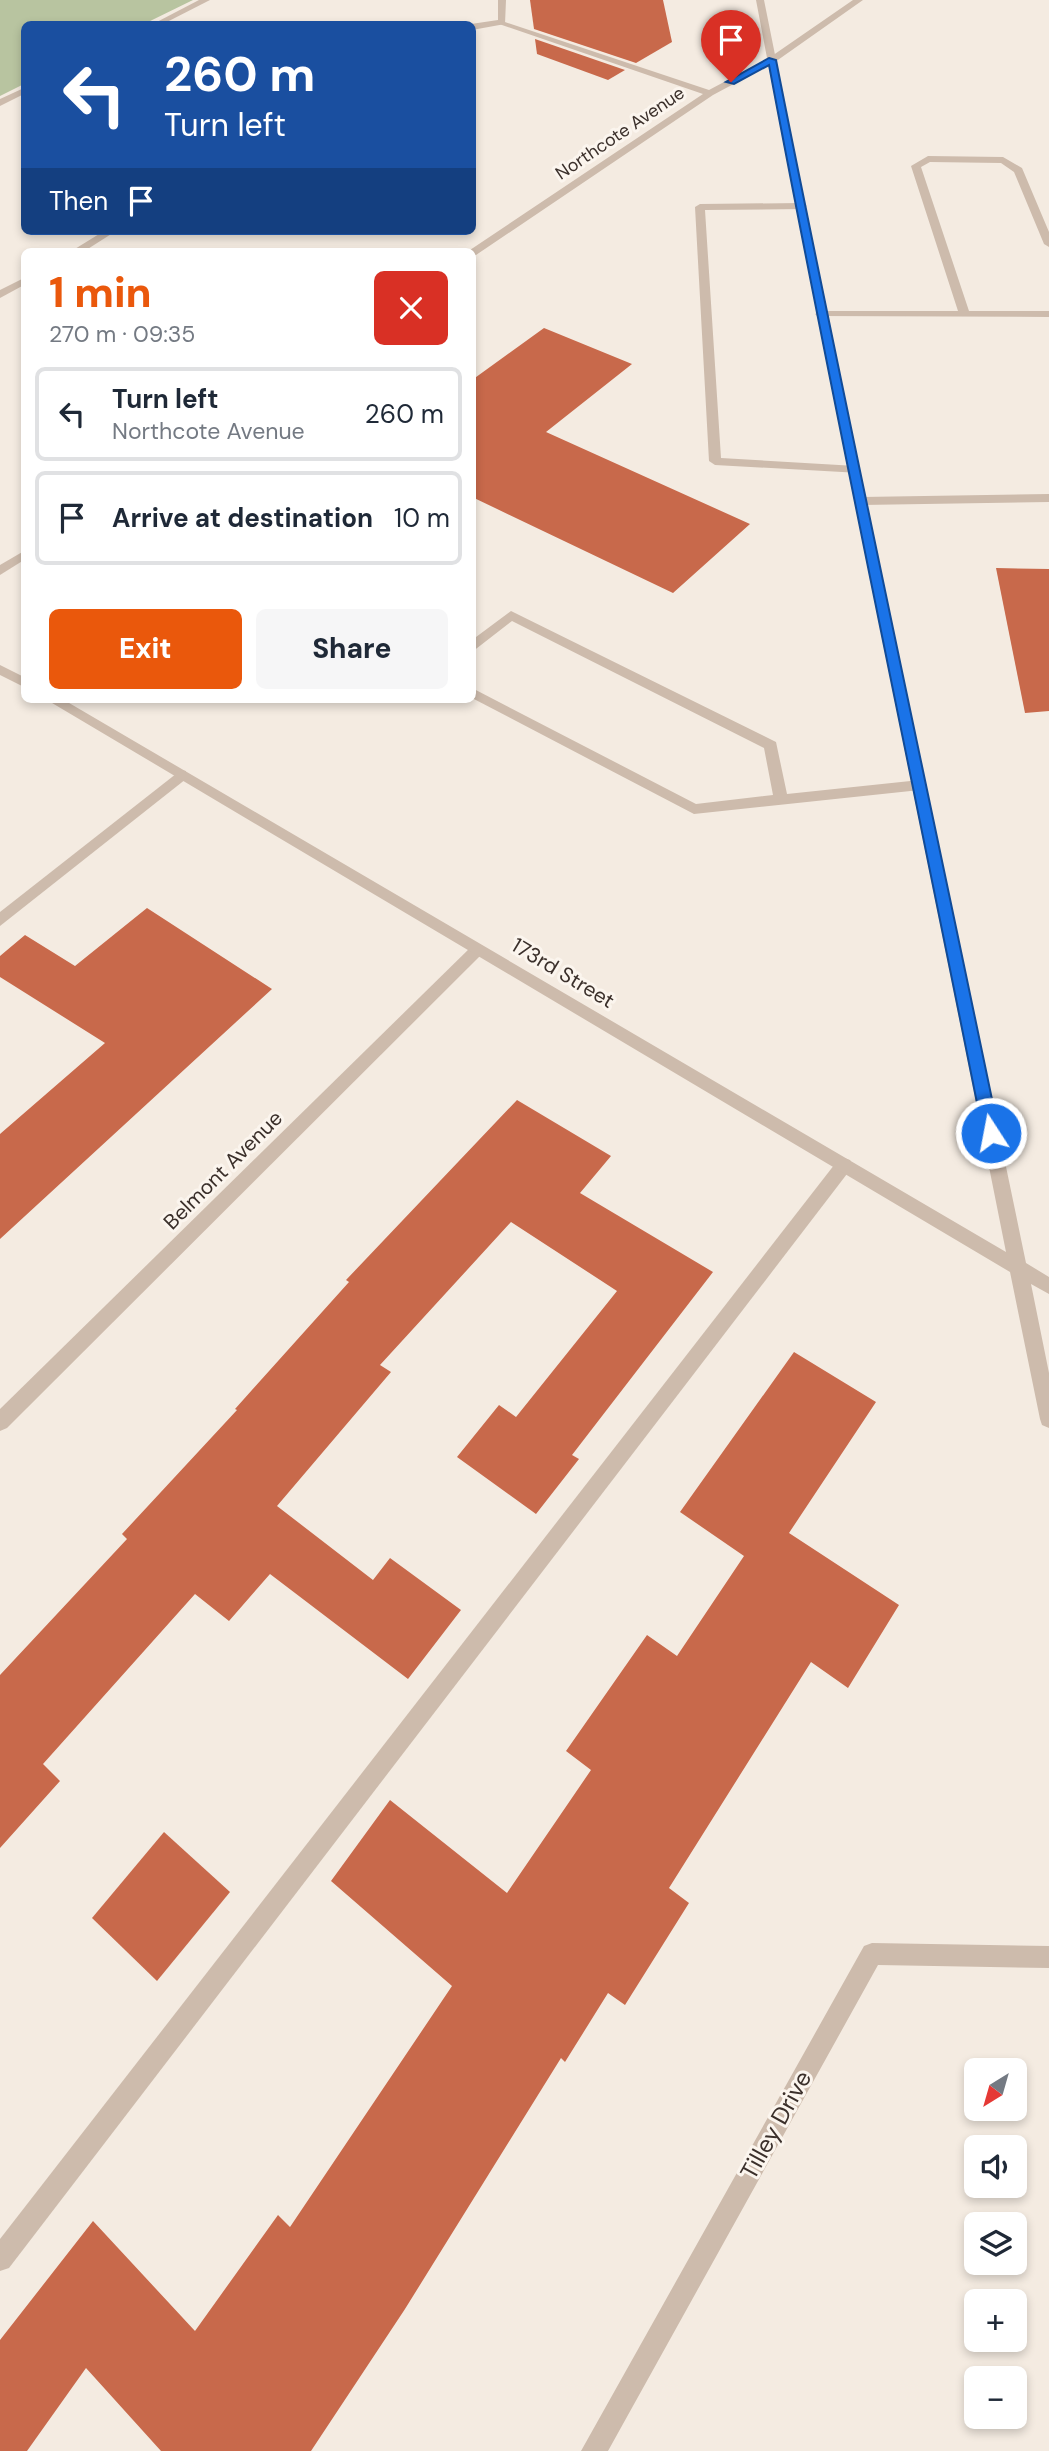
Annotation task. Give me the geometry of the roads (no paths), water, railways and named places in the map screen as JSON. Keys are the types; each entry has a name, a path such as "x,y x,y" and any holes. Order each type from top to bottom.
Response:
{"street":[{"path":"163,21 206,0"},
{"path":"502,0 502,22"},
{"path":"760,0 802,205 821,314 856,470 1049,1419"},
{"name":"Northcote Avenue","path":"476,250 710,93 772,60 859,0"},
{"path":"476,26 502,22 710,93"},
{"path":"0,103 21,92"},
{"path":"964,313 916,166 928,159 1003,160 1018,170 1049,244"},
{"path":"802,205 699,207 715,461 856,470"},
{"path":"82,248 104,235"},
{"path":"0,295 21,283"},
{"path":"821,314 1049,314"},
{"path":"862,501 1049,498"},
{"path":"0,571 21,557"},
{"path":"476,645 511,615 771,745 781,799"},
{"path":"0,668 21,681"},
{"path":"476,694 694,809 920,785"},
{"name":"173rd Street","path":"59,703 1049,1286"},
{"path":"0,920 181,775"},
{"name":"Belmont Avenue","path":"0,1422 478,949"},
{"path":"0,2259 844,1165"},
{"name":"Tilley Drive","path":"594,2451 872,1954 1049,1957"}]}
